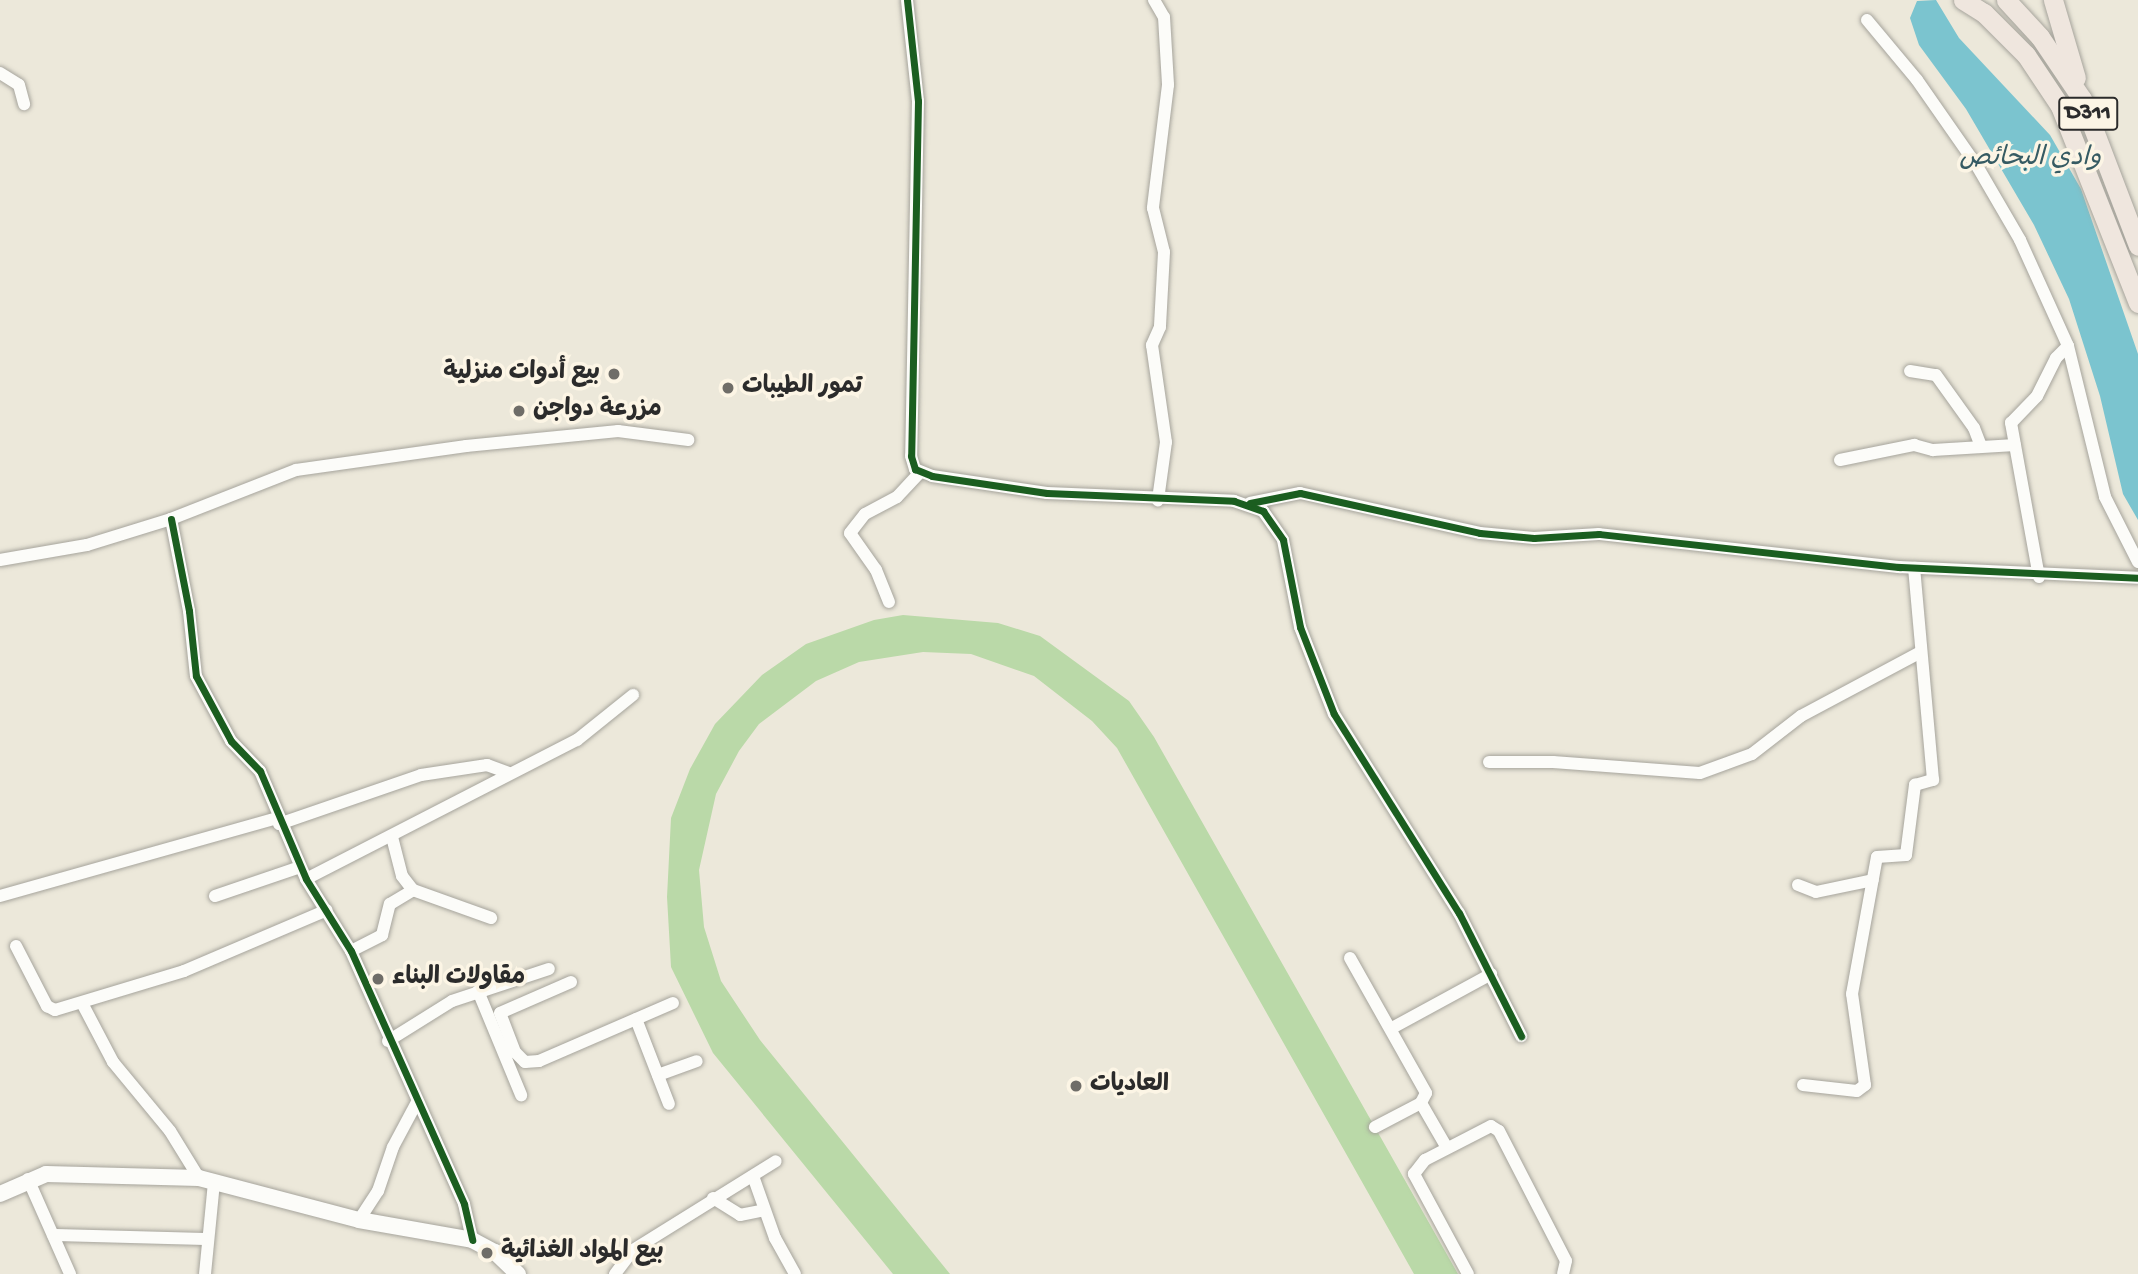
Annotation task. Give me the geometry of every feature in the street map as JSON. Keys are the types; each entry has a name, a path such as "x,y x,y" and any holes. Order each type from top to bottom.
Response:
{"main road":[{"name":"D311","path":"1963,0 2000,7 2040,37 2082,99 2138,246"},
{"path":"2053,0 2082,99"},
{"name":"D311","path":"2000,7 2026,55 2060,106 2138,303"}],"street":[{"path":"907,0 918,101 911,456 919,473"},
{"path":"1154,0 1164,17 1168,85 1153,208 1164,252 1160,327 1152,345 1166,442 1158,500"},
{"path":"1867,20 1917,80 1978,166 2020,240 2068,346 2105,497 2138,562"},
{"path":"0,73 19,85 24,104"},
{"path":"2039,577 2011,423 2037,396 2056,358 2068,346"},
{"path":"1910,371 1936,375 1974,428 1982,446"},
{"path":"0,560 87,545 171,519 296,470 466,446 618,431 688,440"},
{"path":"1840,460 1914,445 1933,450 2015,445"},
{"path":"919,473 1047,492 1158,500 1250,503 1300,493 1480,533 1534,538 1599,534 1914,568 2039,577 2138,578"},
{"path":"889,602 876,570 850,534 865,514 897,496 919,473"},
{"path":"1250,503 1262,511 1283,540 1300,627 1334,714 1459,913 1521,1036"},
{"path":"171,519 190,611 196,676 231,741 260,771 278,821 306,880 352,951 388,1041 464,1204 472,1240"},
{"path":"1803,1085 1857,1091 1865,1085 1852,994 1877,857 1906,855 1915,785 1933,780 1919,653 1914,568"},
{"path":"1489,762 1553,762 1700,773 1752,754 1801,716 1919,653"},
{"path":"306,880 577,740 633,695"},
{"path":"0,896 278,821 421,775 487,765 509,773"},
{"path":"392,837 402,876 413,890 491,918"},
{"path":"215,896 300,867"},
{"path":"1798,886 1816,892 1873,880"},
{"path":"352,951 382,935 393,900 413,890"},
{"path":"16,946 47,1006 55,1010 184,971 327,910"},
{"path":"1350,958 1392,1028 1426,1093 1422,1102 1375,1127"},
{"path":"388,1041 439,1007 478,990 549,969"},
{"path":"1392,1028 1491,974"},
{"path":"571,982 500,1013 515,1052 525,1062 539,1061 673,1003"},
{"path":"478,990 521,1096"},
{"path":"82,1003 113,1062 206,1180 208,1239 205,1274"},
{"path":"636,1019 669,1104"},
{"path":"658,1075 697,1061"},
{"path":"1422,1102 1447,1148"},
{"path":"359,1220 378,1191 393,1147 416,1104"},
{"path":"1468,1274 1415,1180 1420,1163 1488,1127 1498,1128 1566,1261 1563,1274"},
{"path":"615,1274 625,1256 713,1198 776,1161"},
{"path":"0,1194 28,1179 46,1174 206,1180 359,1220 472,1240 495,1252 518,1274"},
{"path":"753,1176 765,1210 795,1274"},
{"path":"28,1179 71,1274"},
{"path":"713,1198 740,1215 765,1210"},
{"path":"53,1235 208,1239"}],"green space":[{"path":"903,615 998,623 1040,636 1129,701 1154,737 1458,1274 1414,1274 1117,748 1092,721 1034,676 971,654 923,652 859,662 816,681 759,724 739,751 716,794 699,870 704,927 721,981 760,1040 950,1274 893,1274 713,1053 671,967 667,897 671,818 690,769 715,724 762,675 806,644 874,620"}],"water":[{"name":"وادي البحائص","path":"1936,0 1959,38 2050,135 2081,189 2138,354 2138,520 2123,494 2100,396 2069,299 2034,225 1966,109 1919,45 1910,18 1917,1"}],"cycle path":[{"path":"907,0 918,101 911,456 915,469 932,476 1047,493 1234,501 1263,511 1283,540 1300,627 1334,714 1459,913 1521,1036"},
{"path":"1250,503 1300,493 1480,533 1534,538 1599,534 1899,567 2138,578"},
{"path":"171,519 189,611 196,676 231,741 260,771 306,879 351,951 464,1204 472,1240"}],"place":[{"name":"بيع أدوات منزلية","path":"614,374"},
{"name":"تمور الطيبات","path":"728,388"},
{"name":"مزرعة دواجن","path":"519,411"},
{"name":"مقاولات البناء","path":"378,979"},
{"name":"العاديات","path":"1076,1086"},
{"name":"بيع المواد الغذائية","path":"487,1253"}]}
